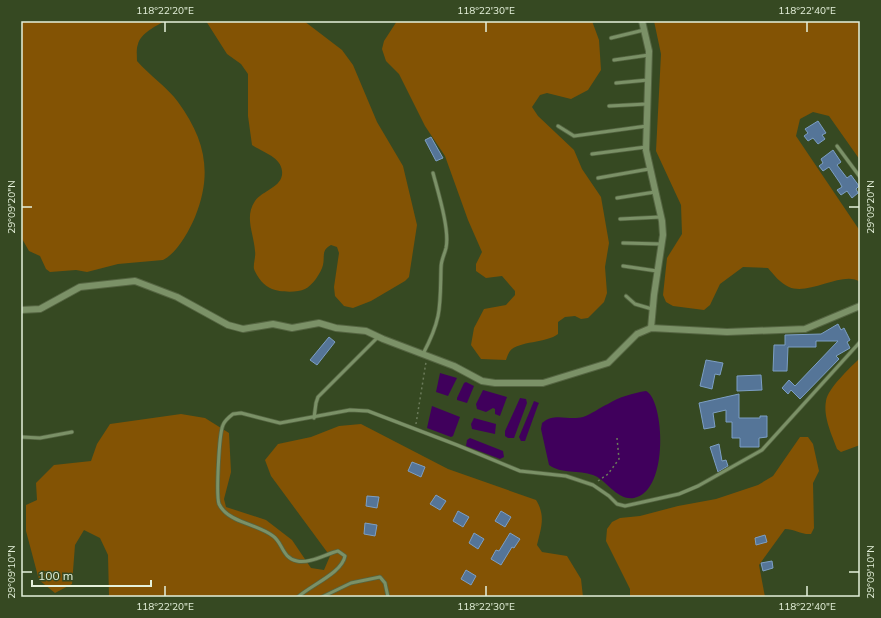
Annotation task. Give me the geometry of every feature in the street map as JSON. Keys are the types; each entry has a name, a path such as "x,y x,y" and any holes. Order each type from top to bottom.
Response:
{"street":[{"path":"642,21 649,55 646,147 661,217 663,235 652,309 651,328"},
{"path":"21,310 40,309 80,286 135,281 177,297 228,325 243,329 273,324 292,328 319,323 336,328 366,331 454,366 482,381 495,383 543,383 608,363 637,334 651,328 727,332 805,329 860,306"}],"lane":[{"path":"611,38 645,30"},
{"path":"614,60 649,55"},
{"path":"616,83 648,80"},
{"path":"609,106 648,104"},
{"path":"558,126 574,136 647,126"},
{"path":"837,146 860,177"},
{"path":"592,154 646,147"},
{"path":"598,178 650,169"},
{"path":"425,354 438,320 442,291 441,259 446,248 444,216 433,173"},
{"path":"617,198 655,192"},
{"path":"620,219 661,217"},
{"path":"623,243 662,244"},
{"path":"624,266 658,271"},
{"path":"626,296 635,304 652,309"},
{"path":"314,418 318,397 378,337"},
{"path":"298,597 306,589 336,571 344,562 345,556 338,551 301,562 290,559 284,554 275,537 262,528 236,519 225,513 219,504 218,489 221,442 223,426 233,414 241,413 280,423 314,418 350,410 368,411 520,472 566,476 593,485 609,496 617,504 625,506 679,494 698,486 762,450 860,342"},
{"path":"21,437 40,438 72,432"},
{"path":"322,597 351,583 380,577 385,583 388,597"}],"path":[{"path":"415,430 425,354"},
{"path":"593,485 608,474 619,459 617,438"}],"shaded area":[{"path":"21,21 165,21 149,30 142,36 137,48 137,61 174,97 187,116 195,129 200,143 205,171 201,201 195,217 178,247 168,257 163,260 118,264 87,272 76,270 50,272 46,269 40,256 29,251 21,237"},
{"path":"206,21 304,21 342,50 353,65 377,122 403,166 417,225 409,277 405,281 371,301 353,308 344,306 335,296 334,287 339,253 337,247 331,245 325,251 323,265 318,275 305,289 293,292 275,290 266,286 259,278 254,269 255,253 250,226 250,213 255,201 280,181 282,176 281,166 275,158 252,145 248,116 248,74 241,64 227,54"},
{"path":"397,21 592,21 599,40 601,70 588,90 571,99 547,93 540,95 532,107 538,116 574,150 582,169 601,197 609,243 605,267 607,293 604,302 588,318 581,319 575,316 565,317 558,322 558,334 547,339 519,345 510,351 506,360 481,359 471,345 474,328 484,309 506,305 515,295 515,291 502,276 486,278 476,271 476,264 482,252 468,220 445,156 425,126 399,74 386,61 382,49 384,41"},
{"path":"654,21 860,21 860,160 829,116 813,112 800,119 796,136 860,231 860,282 853,279 845,279 797,289 789,287 777,279 768,268 743,267 720,284 710,305 704,310 673,306 666,302 663,295 667,258 682,234 681,205 656,151 661,54"},
{"path":"860,358 860,445 841,452 837,449 828,426 825,407 826,401 835,384"},
{"path":"440,373 457,378 448,396 436,392"},
{"path":"466,382 474,386 467,403 457,400 464,383"},
{"path":"483,390 507,397 500,416 495,414 495,409 493,408 486,412 477,409 476,404"},
{"path":"646,391 652,398 657,410 660,427 660,445 654,479 646,492 634,498 628,498 617,493 593,475 559,470 549,465 541,429 542,423 557,417 583,417 621,397"},
{"path":"520,398 526,399 527,403 514,438 508,438 505,436 505,431"},
{"path":"534,401 539,403 525,441 521,441 519,437"},
{"path":"432,406 460,417 453,436 451,437 427,428"},
{"path":"181,414 205,418 229,433 231,472 224,499 226,507 266,520 292,540 311,568 324,570 330,556 271,476 265,460 278,444 311,437 339,426 361,424 448,469 536,500 542,517 537,545 542,552 567,556 581,579 583,597 109,597 108,555 100,538 84,530 75,545 72,584 55,593 39,580 26,531 26,505 37,500 36,483 54,465 91,461 97,444 110,424"},
{"path":"474,418 496,424 495,434 472,429 471,424"},
{"path":"800,437 808,437 813,444 819,471 813,483 814,528 811,534 804,534 785,529 759,565 765,597 630,597 630,589 606,541 607,529 612,522 620,518 640,516 678,506 716,499 758,485 773,476"},
{"path":"470,438 503,451 504,457 500,459 466,446 467,440"}],"building":[{"path":"818,121 826,133 822,135 825,139 818,144 813,138 808,141 804,136 808,133 805,129"},
{"path":"431,137 443,158 436,161 425,140"},
{"path":"833,150 841,162 837,165 847,178 851,175 859,186 856,189 858,193 852,198 847,191 841,195 837,190 842,187 829,167 823,171 819,166 823,163 821,159"},
{"path":"838,324 841,330 844,328 850,340 847,342 850,348 836,356 839,359 800,399 791,390 788,394 782,388 789,380 795,386 838,341 816,341 816,347 788,347 787,371 773,371 774,345 785,345 785,335 821,334"},
{"path":"329,337 335,342 317,365 310,360"},
{"path":"706,360 723,363 720,375 715,374 712,389 700,386"},
{"path":"761,375 762,390 737,391 737,376"},
{"path":"739,394 739,418 760,418 760,416 767,416 767,437 759,438 759,447 740,447 740,438 732,438 732,422 726,422 726,410 713,413 715,427 704,429 699,403"},
{"path":"719,444 722,461 726,460 728,466 718,472 710,447"},
{"path":"412,462 425,467 421,477 408,471"},
{"path":"436,495 446,501 440,510 430,504"},
{"path":"367,496 379,497 377,508 366,506"},
{"path":"458,511 469,517 463,527 453,521"},
{"path":"501,511 511,517 505,527 495,521"},
{"path":"365,523 377,525 375,536 364,534"},
{"path":"474,533 484,539 478,549 469,543"},
{"path":"510,533 520,539 514,548 512,547 501,565 491,559 496,550 499,551"},
{"path":"765,535 767,542 756,545 755,538"},
{"path":"772,561 773,568 763,571 761,563"},
{"path":"466,570 476,576 471,585 461,579"}]}
